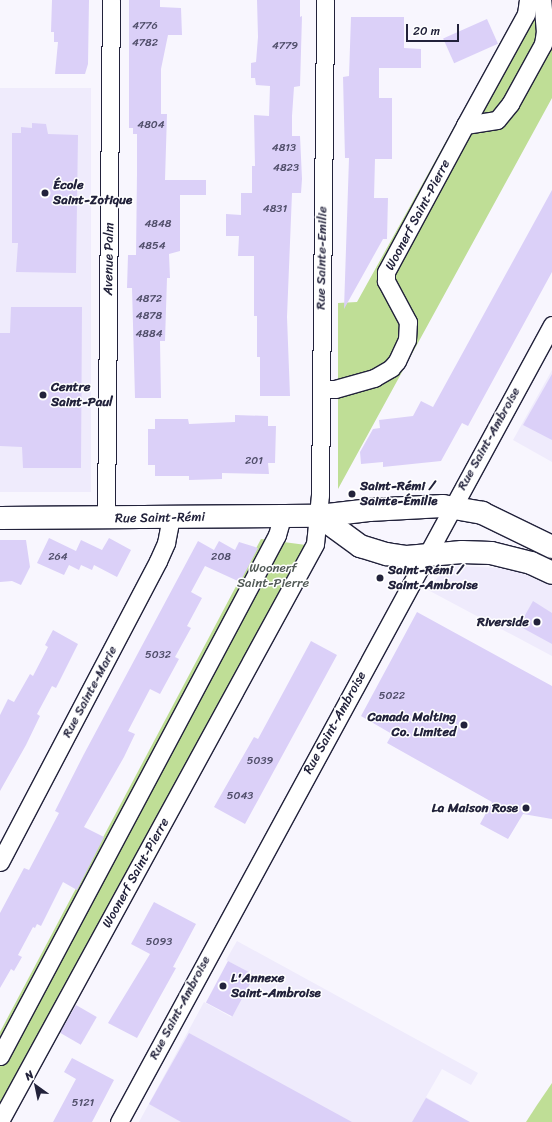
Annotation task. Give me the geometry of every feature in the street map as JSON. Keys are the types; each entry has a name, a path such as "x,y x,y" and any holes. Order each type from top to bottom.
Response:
{"main road":[{"name":"Rue Saint-Rémi","path":"0,518 319,516 424,505 452,507 482,513 552,546"},
{"path":"319,516 360,546 407,557 462,552 491,553 531,563 552,573"}],"street":[{"name":"Avenue Palm","path":"106,518 111,0"},
{"name":"Rue Sainte-Emilie","path":"319,516 325,0"},
{"name":"Woonerf Saint-Pierre","path":"321,389 335,389 374,378 391,368 397,361 407,340 408,322 386,281 386,272 526,14 528,0"},
{"path":"465,125 497,120 510,104 543,44 545,32 542,0"},
{"name":"Rue Saint-Ambroise","path":"119,1122 452,507 552,326"},
{"name":"Woonerf Saint-Pierre","path":"0,1121 315,544 319,516"},
{"path":"0,1056 277,535 282,517"},
{"name":"Rue Sainte-Marie","path":"0,862 158,562 166,543 171,518"}],"shaded area":[{"path":"0,88 91,88 91,492 0,492"},
{"path":"552,370 552,462 513,440"},
{"path":"459,566 499,568 519,572 552,586 552,656 428,590 445,568"},
{"path":"237,941 478,1073 471,1085 442,1069 426,1097 464,1119 463,1122 139,1122 204,1002 231,1017 254,975 226,960"}],"green space":[{"path":"546,0 552,0 552,98 338,489 338,303 357,302 516,15 546,16"},
{"name":"Woonerf Saint-Pierre","path":"261,539 306,545 0,1122 0,1032"},
{"path":"552,1083 552,1122 526,1122 537,1105"}],"building":[{"path":"52,0 89,0 88,64 85,74 55,74 58,42 54,42 54,32 51,32"},
{"path":"129,0 160,0 160,7 181,8 182,35 168,35 161,69 161,114 167,114 165,180 206,180 206,195 180,195 180,251 169,254 170,278 167,278 165,341 160,341 161,398 135,398 132,288 127,288 128,255 136,255 137,173 137,134 133,134 133,128 129,128"},
{"path":"257,0 300,0 300,17 302,16 300,86 294,87 292,116 292,136 300,136 302,179 301,193 292,193 287,317 290,396 260,396 260,357 257,357 257,316 254,316 254,256 238,256 239,236 226,236 226,214 241,215 241,193 252,193 252,166 255,166 254,115 269,116 270,86 256,85 255,78 251,78 251,63 256,62 258,37"},
{"path":"351,17 404,17 404,48 421,49 421,68 379,68 379,98 392,98 392,159 375,159 374,198 388,198 387,239 383,239 344,309 349,158 345,158 343,77 349,76"},
{"path":"487,19 498,44 454,63 443,39"},
{"path":"32,123 46,124 48,134 78,135 76,273 16,272 18,243 12,243 12,133 21,133 21,127 32,128"},
{"path":"552,190 552,272 468,426 462,423 441,461 383,467 383,462 361,464 360,452 373,429 380,428 379,420 413,416 421,401 433,407"},
{"name":"Centre Saint-Paul","path":"11,307 82,307 81,468 23,468 22,447 0,446 0,333 10,333"},
{"path":"552,374 552,440 523,425"},
{"path":"235,415 268,416 268,426 276,426 275,463 268,463 269,474 222,473 222,479 189,480 189,476 155,476 155,465 148,465 148,429 155,429 155,419 188,419 189,424 235,422"},
{"path":"49,538 76,551 81,540 102,550 109,538 131,550 117,577 94,565 92,570 81,565 79,570 69,565 64,575 37,563"},
{"path":"0,540 26,540 30,567 21,585 12,581 0,582"},
{"path":"198,541 214,550 219,541 235,550 239,542 258,548 240,582 205,566 191,592 202,598 187,626 191,628 175,657 179,659 160,694 150,689 128,731 135,734 124,757 84,827 104,837 77,890 63,882 41,926 37,924 35,928 33,927 18,955 22,957 14,971 11,969 0,988 0,913 24,868 29,870 59,813 55,811 84,754"},
{"path":"533,601 552,613 552,644 519,626"},
{"name":"Canada Malting Co. Limited","path":"417,612 552,686 552,819 523,814 508,839 480,824 492,802 387,743 392,734 361,716"},
{"path":"53,630 78,644 56,688 52,686 37,714 40,716 26,745 0,791 0,715 8,699 14,702 30,674 33,676 48,647 45,645"},
{"path":"311,641 337,655 245,824 214,807 254,737 258,739"},
{"path":"154,902 196,924 173,967 176,968 137,1038 108,1023 150,954 131,944"},
{"path":"228,961 254,975 232,1017 206,1002"},
{"path":"76,1005 97,1017 81,1045 60,1033"},
{"path":"189,1033 352,1122 181,1122 149,1104"},
{"path":"72,1058 114,1080 92,1122 53,1122 76,1079 64,1072"},
{"path":"426,1098 470,1122 412,1122"}],"place":[{"name":"École Saint-Zotique","path":"45,193"},
{"name":"Centre Saint-Paul","path":"43,395"},
{"name":"Saint-Rémi / Sainte-Émilie","path":"352,494"},
{"name":"Saint-Rémi / Saint-Ambroise","path":"380,578"},
{"name":"Riverside","path":"537,622"},
{"name":"Canada Malting Co. Limited","path":"464,725"},
{"name":"La Maison Rose","path":"526,808"},
{"name":"L'Annexe Saint-Ambroise","path":"223,986"}]}
